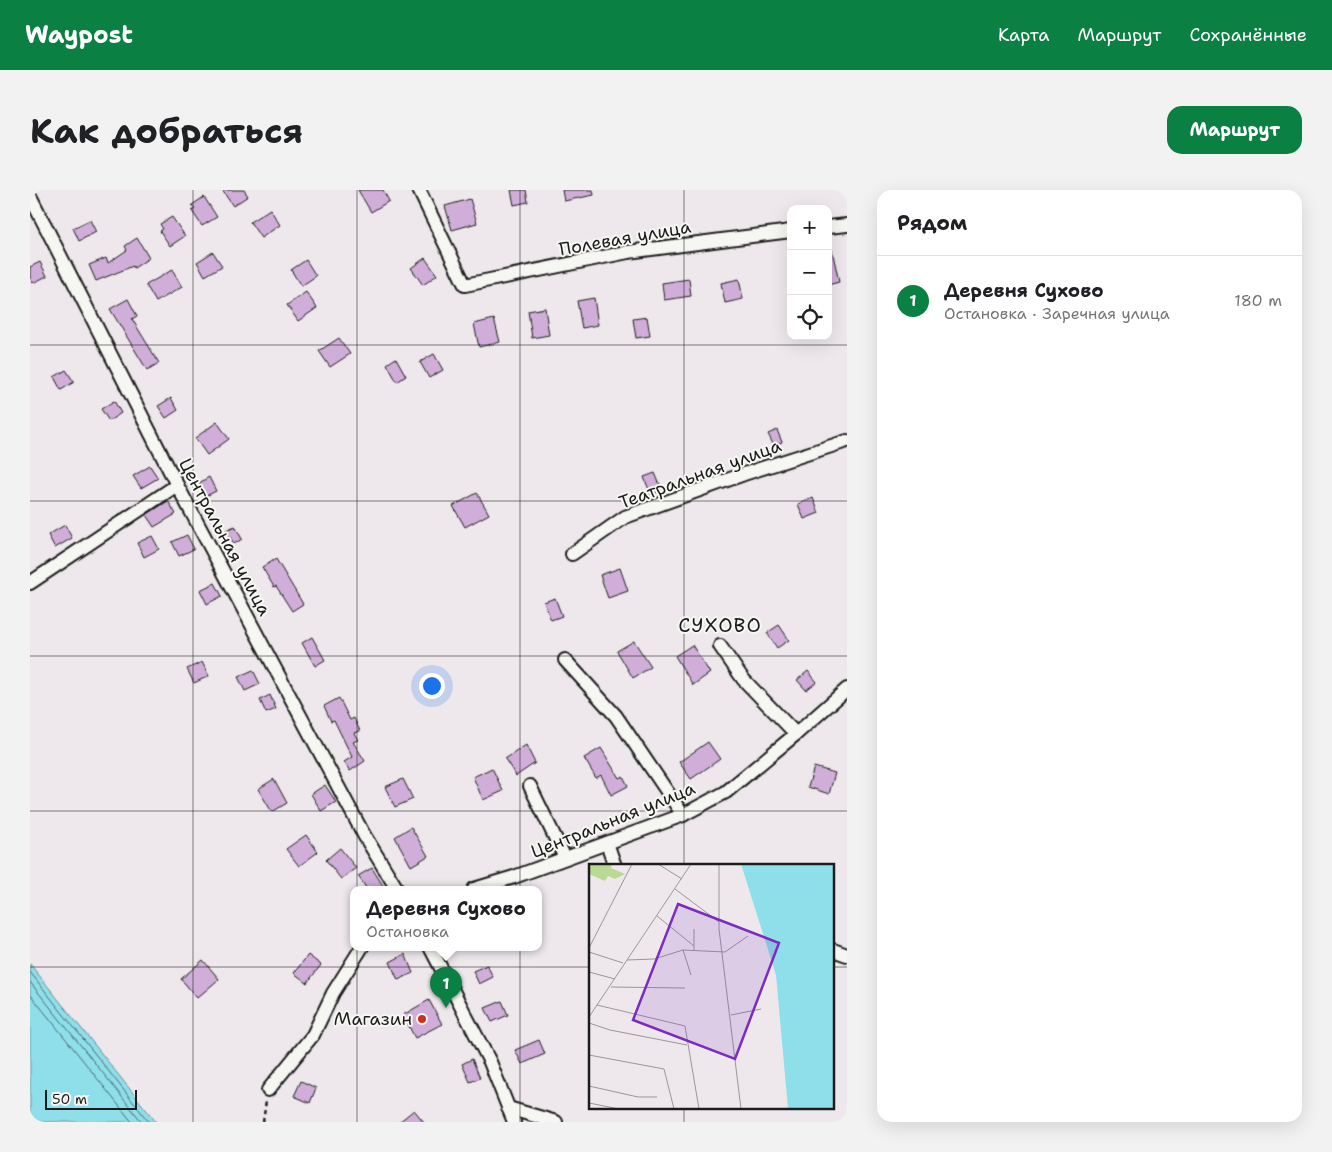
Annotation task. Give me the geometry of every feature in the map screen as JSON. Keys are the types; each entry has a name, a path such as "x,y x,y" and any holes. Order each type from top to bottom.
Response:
{"street":[{"name":"Полевая улица","path":"419,190 465,286 628,252 787,231"},
{"name":"Центральная улица","path":"30,196 177,484 364,835 395,886"},
{"path":"832,227 847,225"},
{"name":"Театральная улица","path":"572,554 625,517 744,474 847,441"},
{"path":"30,583 177,484"},
{"path":"720,646 743,679 796,734"},
{"path":"565,660 616,716 683,815"},
{"name":"Центральная улица","path":"485,886 514,878 683,815 726,792 847,689"},
{"path":"530,786 565,858"},
{"path":"608,843 614,864"},
{"path":"834,950 847,954"},
{"path":"268,1090 313,1035 333,992 359,951"},
{"path":"432,951 490,1062 514,1122"},
{"path":"508,1108 556,1122"}],"path":[{"path":"263,1122 268,1090"}],"water":[{"path":"30,964 156,1122 30,1122"}],"building":[{"path":"222,190 244,190 248,196 233,206"},
{"path":"358,190 383,190 389,201 371,212"},
{"path":"511,190 526,190 528,202 514,205"},
{"path":"562,190 593,190 594,195 564,201"},
{"path":"204,197 217,217 202,226 192,211 195,209 192,205"},
{"path":"470,199 477,223 452,230 445,206"},
{"path":"270,209 280,225 261,238 250,222"},
{"path":"172,217 185,236 170,246 160,231 163,229 160,224"},
{"path":"90,220 96,232 79,241 73,228"},
{"path":"137,238 149,258 134,268 133,266 96,281 89,265 106,258 108,263 127,250 125,246"},
{"path":"832,250 839,282 832,284"},
{"path":"213,252 222,266 205,276 197,262"},
{"path":"425,258 437,275 423,285 411,268"},
{"path":"306,260 316,276 301,286 291,270"},
{"path":"40,262 47,276 33,283 30,277 30,267"},
{"path":"172,270 182,287 156,302 146,285"},
{"path":"689,279 691,296 664,300 662,283"},
{"path":"739,279 743,299 725,303 721,283"},
{"path":"306,292 317,308 298,321 287,305"},
{"path":"594,298 598,325 582,328 577,301"},
{"path":"128,299 137,316 132,319 159,363 147,370 110,309"},
{"path":"545,308 549,335 532,338 528,311"},
{"path":"647,317 650,336 636,338 633,319"},
{"path":"494,319 500,342 479,347 474,324"},
{"path":"339,338 350,354 330,367 319,351"},
{"path":"434,354 443,370 429,378 420,362"},
{"path":"396,358 406,376 397,382 387,364"},
{"path":"66,370 74,382 61,390 54,377"},
{"path":"171,398 178,410 166,418 158,406"},
{"path":"114,401 121,413 109,421 101,409"},
{"path":"217,422 229,439 207,455 195,438"},
{"path":"777,430 782,442 774,446 768,434"},
{"path":"150,466 158,478 141,488 133,476"},
{"path":"655,473 662,490 651,495 644,477"},
{"path":"209,477 216,491 206,496 199,483"},
{"path":"477,493 489,514 465,527 453,506"},
{"path":"813,498 819,513 804,519 798,504"},
{"path":"168,501 176,514 154,527 146,515"},
{"path":"65,525 72,538 55,548 48,535"},
{"path":"235,526 242,539 234,544 226,530"},
{"path":"187,535 194,549 179,556 172,542"},
{"path":"152,536 159,549 144,557 137,543"},
{"path":"276,559 303,604 292,611 262,567"},
{"path":"620,568 628,591 608,598 600,575"},
{"path":"215,583 222,596 207,604 200,590"},
{"path":"555,598 562,616 551,620 544,602"},
{"path":"779,625 789,640 777,648 767,633"},
{"path":"312,637 325,660 315,666 302,643"},
{"path":"634,641 651,667 633,678 617,651"},
{"path":"692,645 710,673 693,685 675,656"},
{"path":"202,662 209,676 194,683 187,669"},
{"path":"253,670 260,684 245,691 238,677"},
{"path":"808,671 817,682 806,690 797,680"},
{"path":"270,695 276,709 266,713 260,700"},
{"path":"339,698 350,720 354,718 360,731 354,733 358,740 353,742 365,761 350,771 344,762 352,757 334,720 331,721 324,706"},
{"path":"708,742 720,759 691,779 679,762"},
{"path":"526,745 535,763 516,776 505,759"},
{"path":"601,748 619,778 623,776 628,786 611,795 601,775 596,778 584,758"},
{"path":"814,767 835,773 829,794 808,787"},
{"path":"492,768 503,791 483,800 473,777"},
{"path":"274,779 287,803 272,812 258,789"},
{"path":"403,779 413,799 395,807 385,787"},
{"path":"325,785 336,802 321,811 311,794"},
{"path":"411,827 428,856 411,866 395,837"},
{"path":"306,835 318,852 299,866 286,849"},
{"path":"340,848 356,868 341,879 326,860"},
{"path":"372,868 383,886 365,886 358,876"},
{"path":"405,954 413,973 398,980 390,962"},
{"path":"308,955 321,965 307,983 294,973"},
{"path":"203,960 219,979 197,998 181,979"},
{"path":"487,965 493,977 479,984 473,971"},
{"name":"Магазин","path":"429,1000 442,1024 415,1038 403,1015"},
{"path":"502,1001 508,1015 492,1022 485,1008"},
{"path":"539,1040 545,1054 522,1064 515,1050"},
{"path":"472,1059 480,1078 470,1082 462,1064"},
{"path":"301,1081 316,1088 310,1103 294,1096"},
{"path":"414,1110 424,1122 399,1122"}],"place":[{"name":"Деревня Сухово","path":"446,1008"},
{"name":"Магазин","path":"422,1019"}],"district":[{"name":"СУХОВО","path":"720,625"}]}
